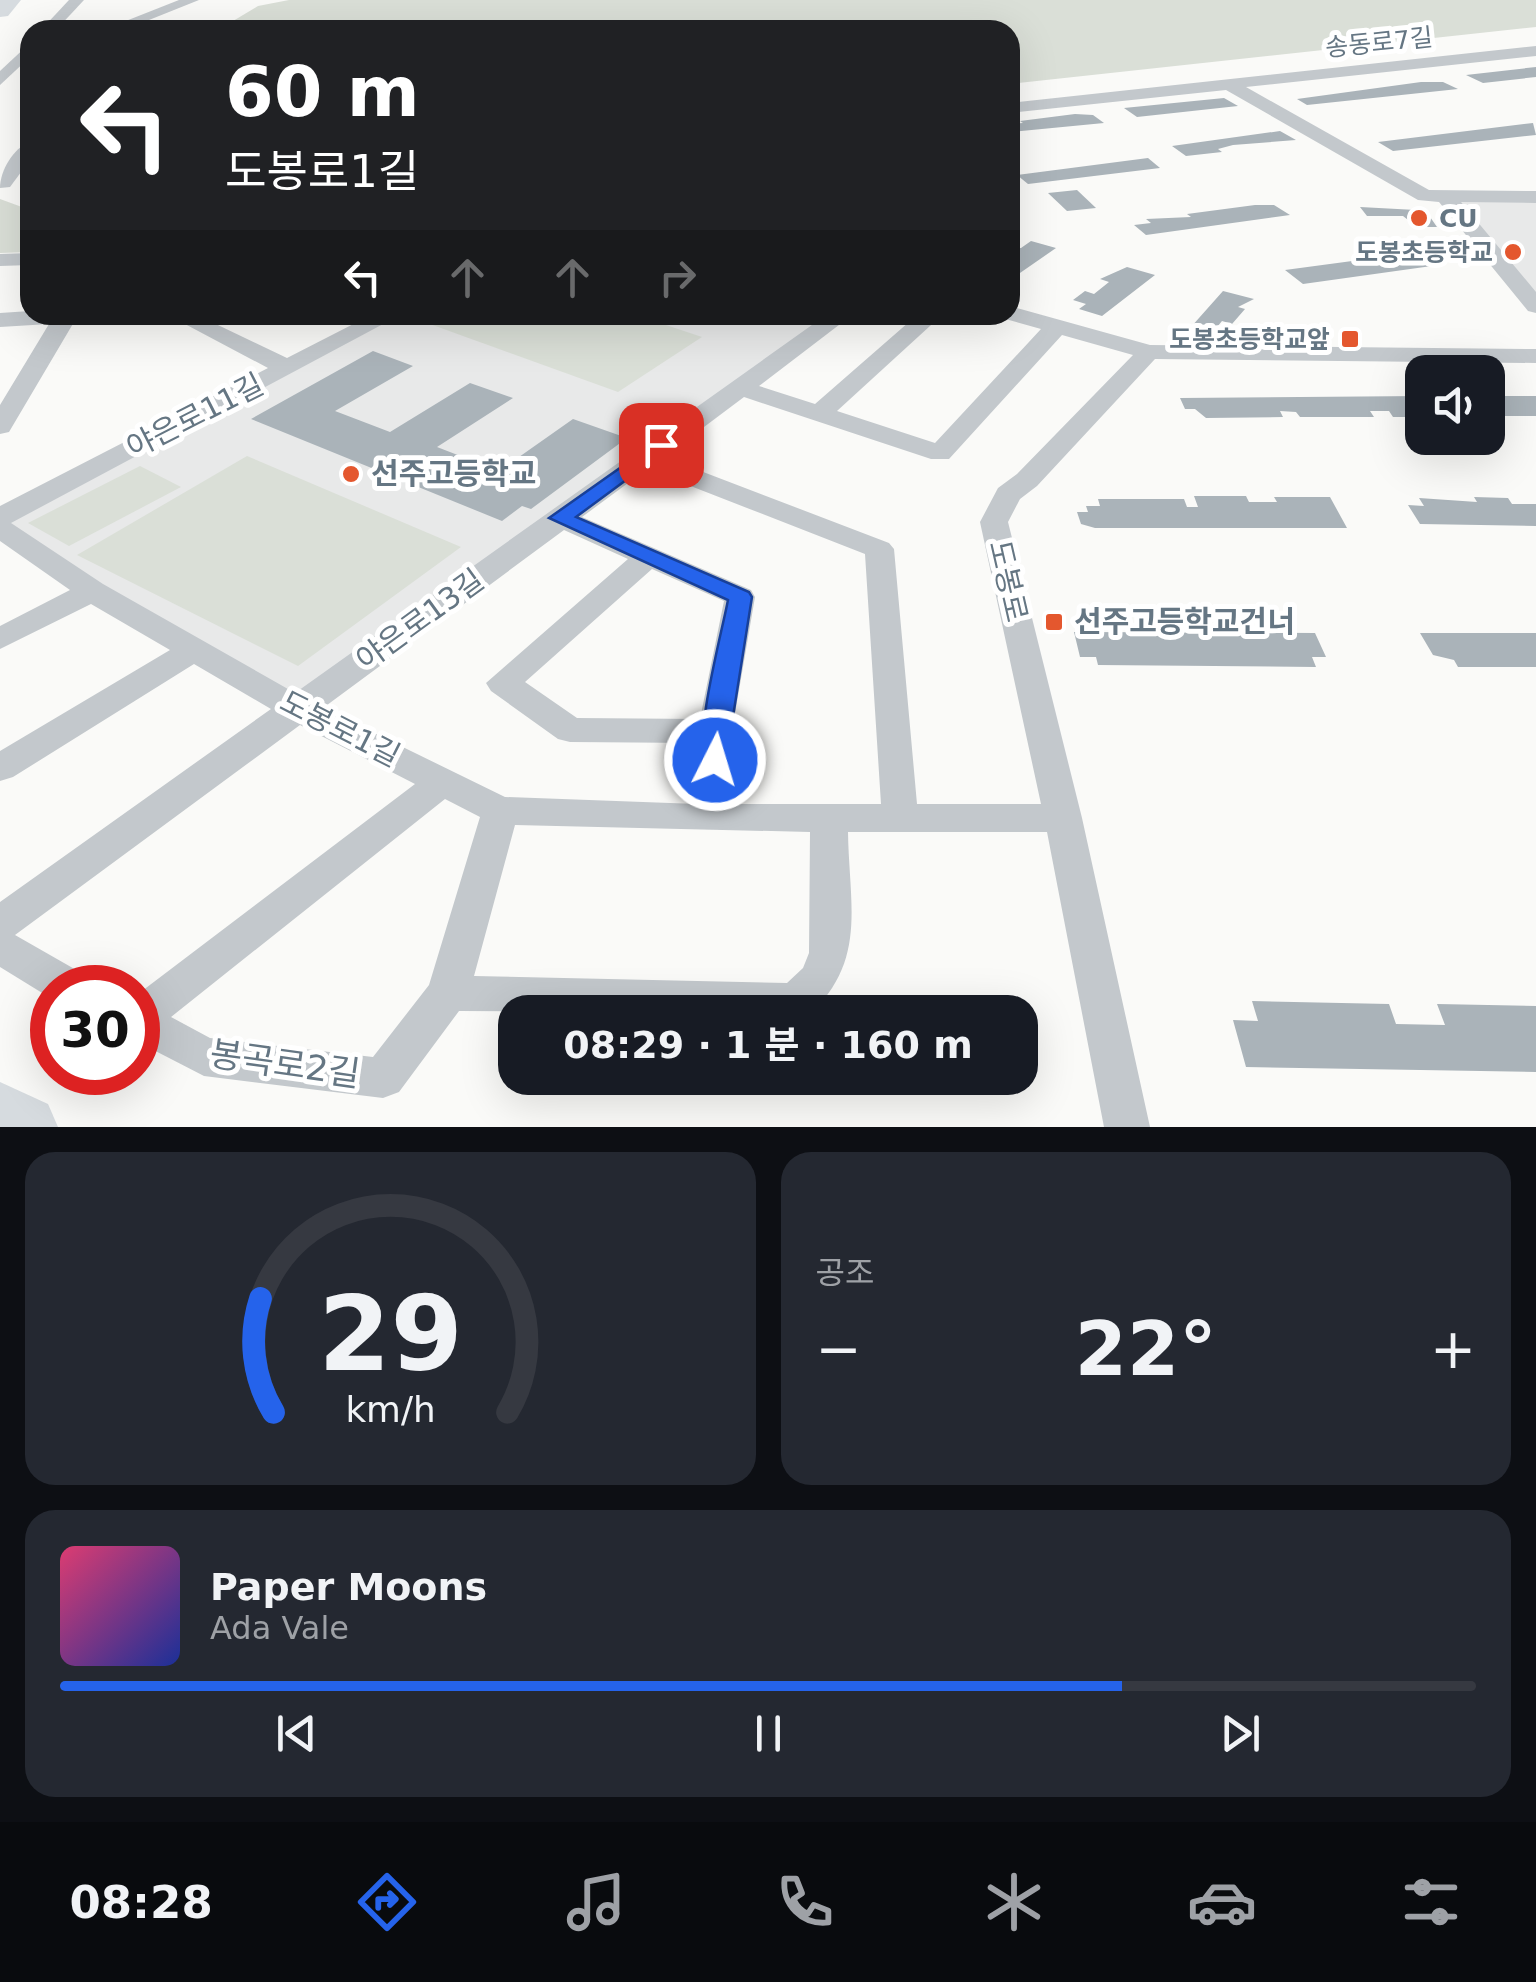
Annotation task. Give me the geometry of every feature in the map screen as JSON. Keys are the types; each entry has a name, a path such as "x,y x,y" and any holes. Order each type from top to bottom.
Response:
{"street":[{"path":"0,11 10,0"},
{"path":"57,20 76,0"},
{"path":"137,20 192,0"},
{"name":"송동로7길","path":"1020,107 1536,51"},
{"path":"20,59 0,80 20,79"},
{"path":"1226,83 1425,196 1536,197"},
{"path":"2,183 20,160"},
{"path":"1444,196 1536,306"},
{"path":"1020,316 1149,352 1536,356"},
{"path":"0,426 62,325"},
{"path":"200,325 288,368"},
{"name":"야은로11길","path":"0,516 288,368 357,325"},
{"name":"야은로13길","path":"0,924 827,325"},
{"path":"821,412 920,325"},
{"path":"740,388 940,453 1056,327"},
{"name":"도봉로","path":"1127,1127 1063,818 994,522 1008,494 1027,480 1149,352"},
{"path":"643,458 879,549 900,816"},
{"path":"560,518 740,597 716,731 714,818"},
{"name":"도봉로1길","path":"0,528 92,591 297,709 500,810 714,818 1063,818"},
{"path":"649,556 503,683 570,730 716,731"},
{"path":"0,639 92,591"},
{"path":"0,768 193,650"},
{"name":"봉곡로2길","path":"160,1003 443,781"},
{"name":"봉곡로2길","path":"160,1032 204,1057 383,1078 448,994 500,810"},
{"path":"448,994 796,1001 819,978 830,952 828,817"},
{"path":"0,946 32,965"},
{"path":"0,1114 24,1127"}],"shaded area":[{"path":"289,0 1536,0 1536,27 1020,83 1020,20 235,20 258,6"},
{"name":"도봉초등학교","path":"1445,196 1536,197 1536,306"},
{"path":"0,199 20,206 20,252 0,253"},
{"name":"선주고등학교","path":"370,325 827,325 297,709 193,650 0,517"},
{"path":"433,325 666,325 702,337 618,392"},
{"path":"247,456 461,547 298,666 77,555"},
{"path":"140,466 181,487 69,546 28,523"}],"building":[{"path":"1536,67 1536,77 1483,83 1466,75"},
{"path":"1443,82 1458,89 1307,105 1297,99"},
{"path":"1224,98 1238,106 1137,117 1124,108"},
{"path":"1075,114 1093,115 1104,123 1020,131 1020,121"},
{"path":"1533,123 1536,135 1393,151 1378,142"},
{"path":"1280,131 1296,140 1233,145 1218,149 1222,152 1186,156 1172,146"},
{"path":"1148,158 1160,168 1028,184 1020,175"},
{"path":"1077,190 1096,208 1067,211 1048,193"},
{"path":"1274,205 1290,215 1146,235 1134,225 1151,223 1146,219 1191,217 1187,214"},
{"name":"CU","path":"1360,207 1416,210 1428,214 1437,227 1417,227 1403,216 1367,216"},
{"path":"1031,241 1056,248 1020,273 1021,248"},
{"path":"1427,251 1446,264 1303,284 1285,270"},
{"path":"1127,267 1155,275 1102,316 1079,309 1086,304 1073,300 1085,291 1094,294 1109,282 1100,279"},
{"path":"1223,291 1254,299 1238,307 1245,309 1232,324 1222,321 1217,327 1226,330 1221,335 1191,327"},
{"path":"373,351 413,366 335,411 390,432 470,383 513,398 437,447 499,471 573,419 627,438 531,509 522,506 502,521 251,419"},
{"path":"1405,396 1405,417 1393,417 1389,411 1370,411 1374,417 1300,417 1296,412 1280,411 1283,417 1206,418 1195,409 1185,409 1180,398"},
{"path":"1505,396 1536,396 1536,416 1505,416"},
{"path":"1194,496 1246,496 1249,502 1277,502 1274,497 1330,497 1347,528 1095,528 1081,524 1077,512 1088,512 1086,506 1100,506 1098,499 1184,499 1187,507 1198,507"},
{"path":"1474,497 1536,504 1536,526 1420,524 1408,505 1424,506 1419,498 1477,502"},
{"path":"1074,632 1315,633 1326,657 1312,657 1316,667 1098,665 1096,657 1080,657"},
{"path":"1420,633 1536,633 1536,667 1458,667 1454,660 1433,655"},
{"path":"1252,1001 1389,1004 1396,1024 1445,1025 1437,1004 1536,1006 1536,1072 1246,1067 1233,1020 1258,1021"}],"place":[{"name":"CU","path":"1419,218"},
{"name":"도봉초등학교","path":"1513,252"},
{"name":"도봉초등학교앞","path":"1350,339"},
{"name":"선주고등학교","path":"351,474"},
{"name":"선주고등학교건너","path":"1054,622"}],"route":[{"path":"661,445 560,518 740,597 716,731 715,760"}]}
